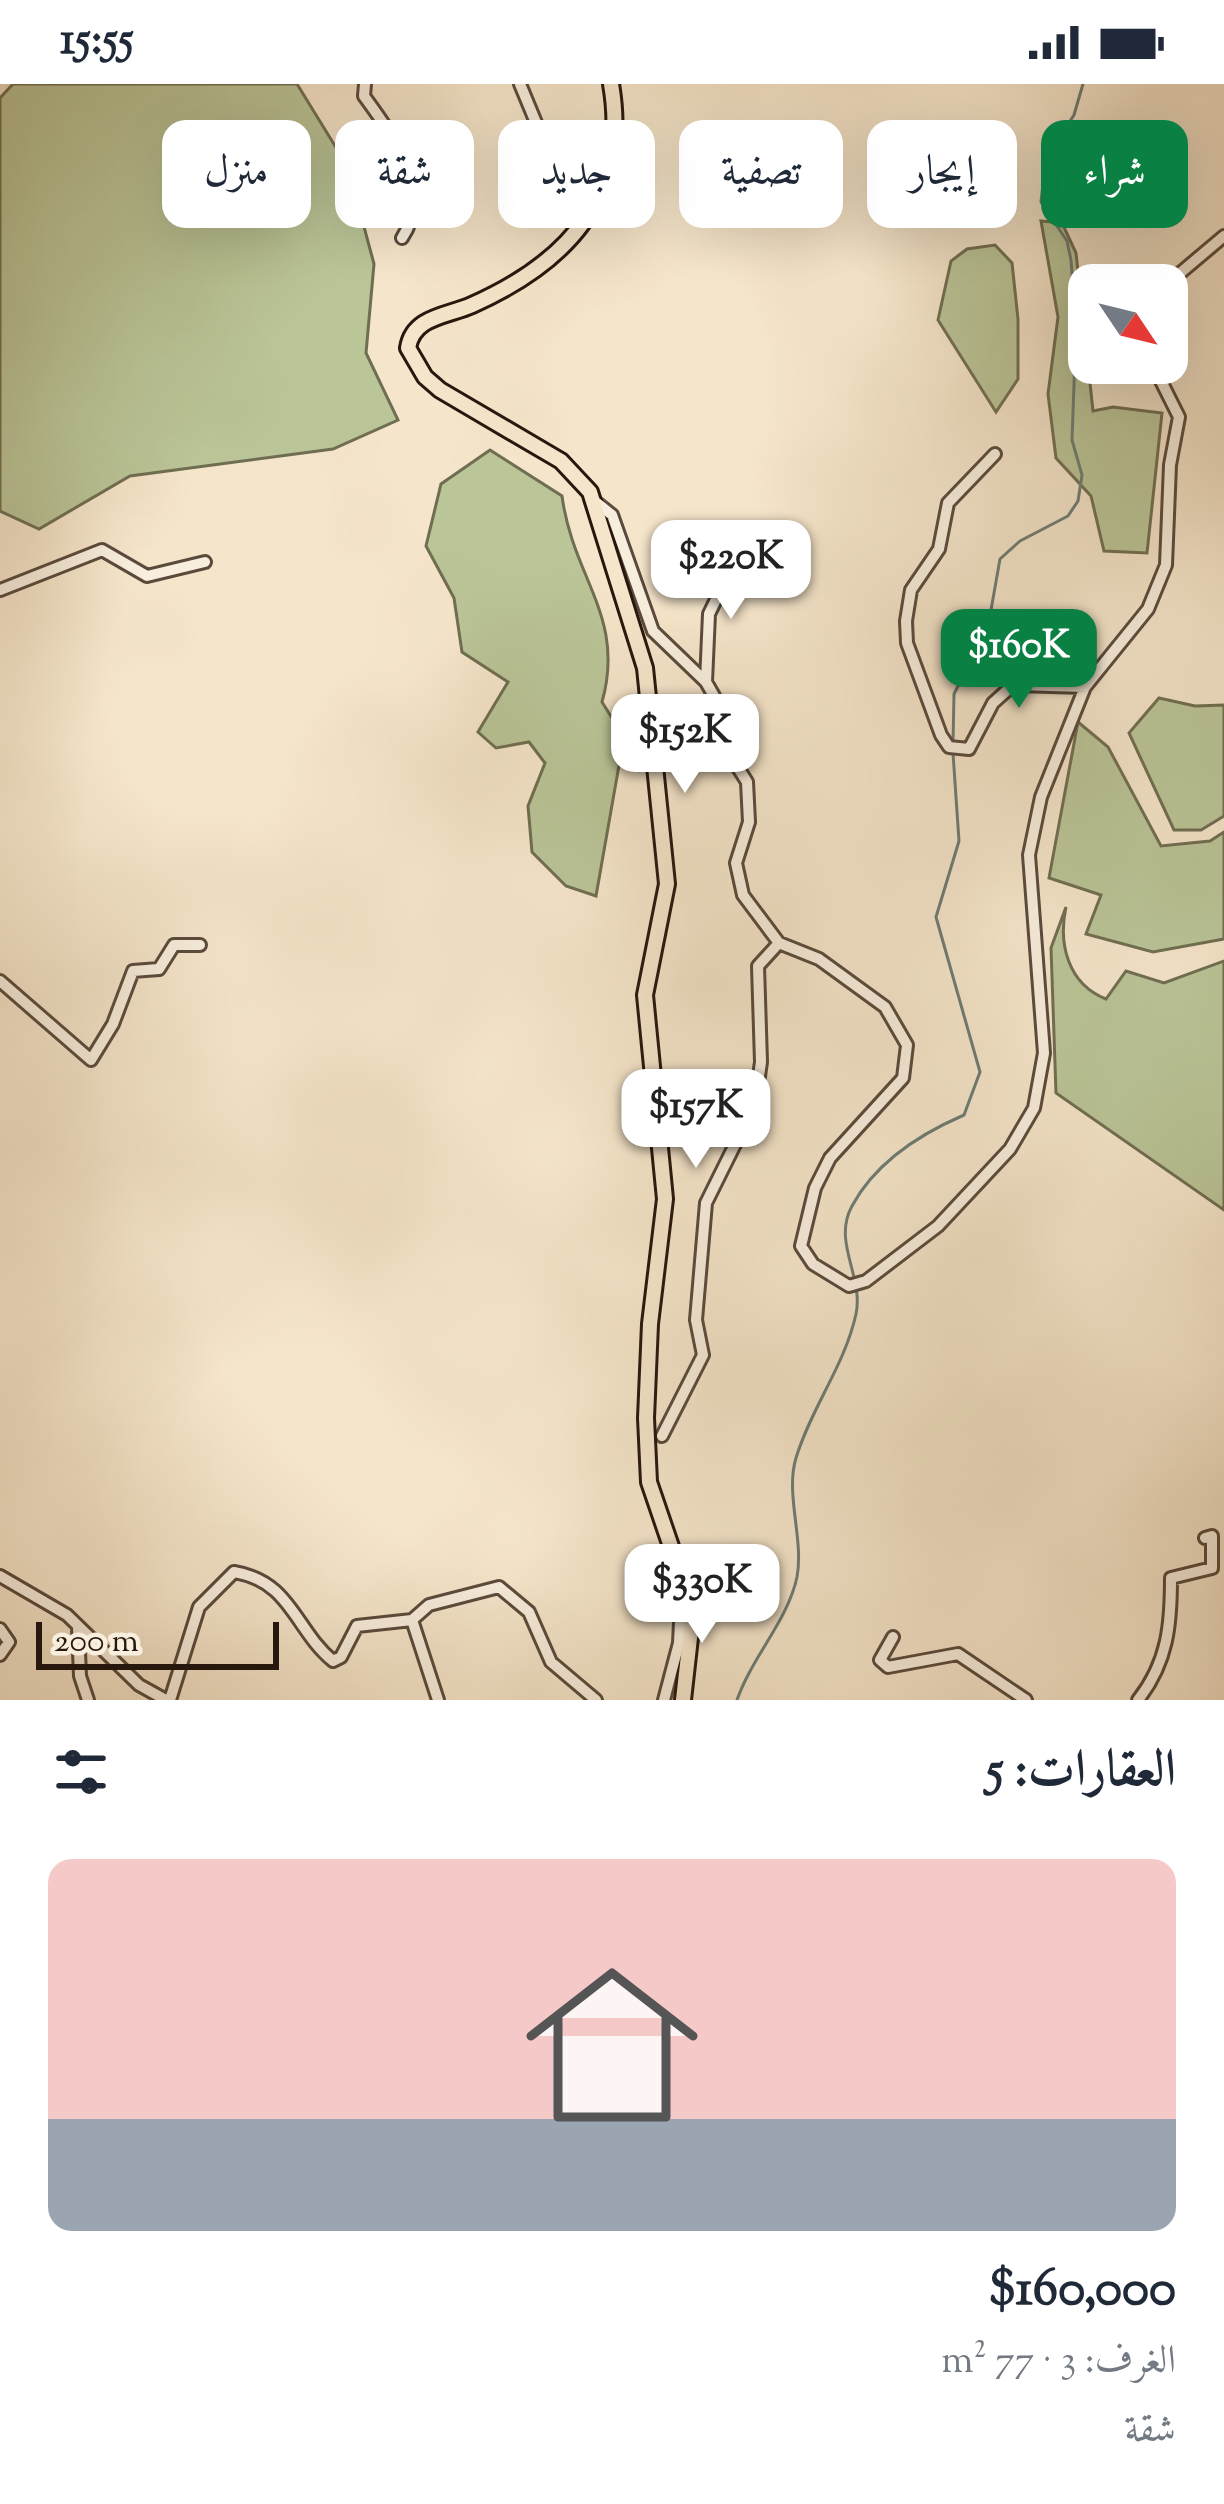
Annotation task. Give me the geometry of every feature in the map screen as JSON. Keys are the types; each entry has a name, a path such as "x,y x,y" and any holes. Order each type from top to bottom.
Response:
{"main road":[{"path":"611,84 616,127 611,170 576,232 514,284 422,324 408,348 430,382 561,461 597,502 645,668 656,738 667,884 645,994 665,1199 650,1324 646,1418 649,1482 694,1621 682,1700"}],"street":[{"path":"365,84 364,96 403,152 412,201 411,224 402,238"},
{"path":"520,84 535,120"},
{"path":"1188,266 1224,236"},
{"path":"597,502 612,515 652,631 706,682 713,696 718,736 747,782 749,822 736,863 738,881 778,944 819,959 864,989 885,1007 907,1045 903,1078 830,1158 805,1218 801,1246 812,1264 849,1286 866,1281 952,1212 1010,1149 1034,1108 1044,1053 1030,855 1055,752 1085,687 1148,609 1166,566 1179,418 1162,384"},
{"path":"994,454 948,503 939,549 911,590 905,621 907,643 949,747 969,749 993,703 1013,685 1085,687"},
{"path":"0,590 91,551 110,551 147,576 205,562"},
{"path":"706,682 709,614 739,551"},
{"path":"662,1436 703,1355 696,1320 706,1203 755,1105 761,1062 758,966 778,944"},
{"path":"0,981 92,1060 113,1024 133,971 159,969 174,945 200,945"},
{"path":"1138,1700 1151,1684 1172,1629 1172,1578 1212,1568 1212,1536 1204,1538"},
{"path":"0,1576 77,1624 162,1700 200,1607 234,1572 278,1590 333,1661 341,1657 357,1626 412,1620 429,1605 499,1588 529,1612 551,1662 596,1700"},
{"path":"664,1700 677,1659 682,1578"},
{"path":"412,1620 438,1700"},
{"path":"77,1624 80,1676 88,1700"},
{"path":"0,1630 9,1642 0,1655"},
{"path":"893,1637 880,1660 888,1667 958,1654 1026,1700"}],"green space":[{"path":"13,84 297,84 335,146 335,228 364,228 374,264 366,353 398,420 333,449 130,476 39,529 0,511 0,98"},
{"path":"1042,228 1064,228 1076,253 1077,264 1068,264 1068,384 1090,384 1093,411 1113,407 1162,413 1147,553 1104,551 1091,496 1056,458 1048,394 1058,317"},
{"path":"995,245 1012,263 1018,319 1018,379 996,412 938,320 951,261 967,249"},
{"path":"490,450 562,496 576,551 603,621 608,672 602,702 624,737 596,896 566,886 532,852 528,806 545,763 529,742 496,748 478,732 508,682 462,652 454,598 426,546 441,484"},
{"path":"1159,698 1195,706 1224,705 1224,816 1201,830 1174,830 1129,733"},
{"path":"1078,722 1108,747 1161,846 1210,841 1224,832 1224,939 1153,952 1086,934 1101,895 1049,878"},
{"path":"1066,907 1069,961 1083,984 1106,999 1126,971 1164,983 1224,961 1224,1210 1056,1093 1051,948"}],"waterway":[{"path":"953,743 954,694 988,627 1000,559 1020,541 1068,516 1078,501 1082,475 1072,440 1076,329 1071,260 1067,241 1041,202 1046,158 1074,115 1083,84"},
{"path":"737,1700 786,1608 797,1577 792,1486 796,1458 856,1314 856,1287 845,1233 852,1206 886,1163 931,1131 964,1115 980,1072 936,917 959,841 953,753"}]}
